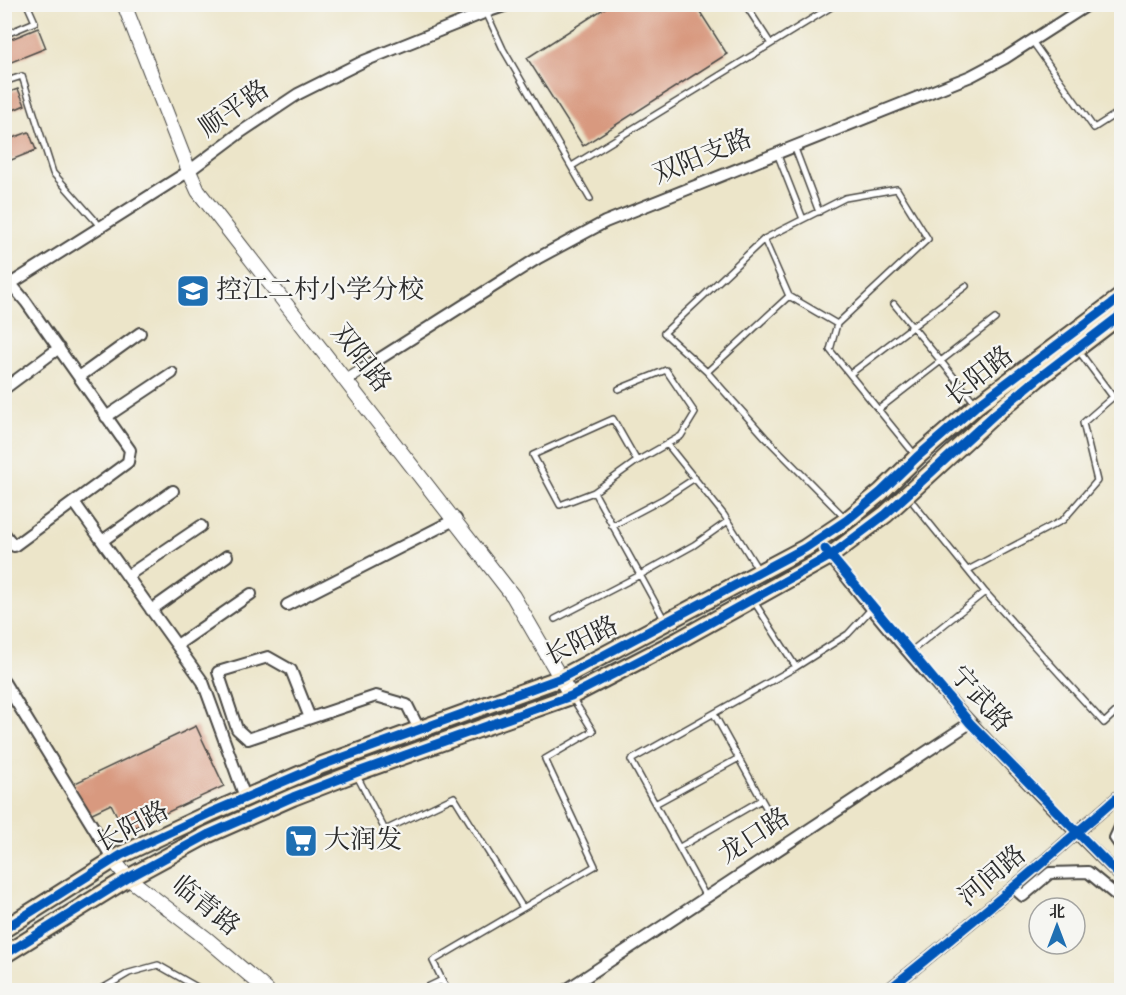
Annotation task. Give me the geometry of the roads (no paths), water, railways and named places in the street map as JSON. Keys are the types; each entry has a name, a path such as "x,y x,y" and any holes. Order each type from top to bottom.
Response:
{"main road":[{"name":"长阳路","path":"4,929 131,851 245,797 321,765 561,678 818,540 881,492 917,456 977,405 1122,296"},
{"name":"长阳路","path":"4,955 128,878 209,834 355,773 571,696 679,640 830,556 886,514 995,414 1122,314"}],"street":[{"name":"双阳路","path":"124,4 198,191 456,519 513,596 571,696"},
{"name":"顺平路","path":"8,286 189,171 241,132 298,94 364,61 484,8 510,4"},
{"name":"双阳支路","path":"346,380 530,263 580,235 629,212 971,76 1032,41 1089,4"},
{"path":"4,533 14,546 128,462 130,450 26,302 8,286"},
{"path":"79,377 140,333"},
{"path":"4,389 59,348"},
{"path":"106,417 172,373"},
{"path":"102,541 173,490"},
{"path":"74,502 203,682 245,797"},
{"path":"287,605 456,519"},
{"path":"127,576 201,526"},
{"name":"宁武路","path":"818,540 872,608 970,723 1122,878"},
{"path":"152,610 227,556"},
{"path":"177,645 251,594"},
{"path":"310,718 291,670 268,657 218,672 237,729 248,739 376,696 407,705 419,729"},
{"path":"4,682 114,861"},
{"name":"龙口路","path":"566,990 970,723"},
{"name":"河间路","path":"888,990 1014,888 1122,793"},
{"path":"1122,823 1115,838 1122,848"},
{"name":"临青路","path":"114,861 128,878 207,939 266,990"},
{"path":"1014,888 1023,896 1050,873 1088,872 1122,900"}],"lane":[{"path":"4,35 35,22 27,4"},
{"path":"745,4 771,44"},
{"path":"572,166 836,4"},
{"path":"484,8 503,49 590,199"},
{"path":"1032,41 1094,128 1122,110"},
{"path":"4,82 22,76 53,173 100,226"},
{"path":"794,146 819,212"},
{"path":"777,153 803,219"},
{"path":"847,520 765,437 707,372 664,333 765,238 845,198 897,189 928,239 837,324 830,350 917,456"},
{"path":"765,238 789,296 837,324"},
{"path":"850,374 966,286"},
{"path":"707,372 789,296"},
{"path":"894,304 977,405"},
{"path":"879,409 995,319"},
{"path":"1076,348 1113,397"},
{"path":"619,389 666,370 696,413 681,436 637,461 594,492 560,505 533,455 613,419 637,461"},
{"path":"968,570 1063,520 1098,481 1083,423 1113,397 1122,396"},
{"path":"667,444 728,521 759,572"},
{"path":"612,526 663,500 696,478"},
{"path":"594,492 667,623"},
{"path":"914,504 986,592 1104,723 1122,706"},
{"path":"555,619 694,545 728,521"},
{"path":"909,651 986,592"},
{"path":"753,599 796,667"},
{"path":"706,897 631,760 796,667 848,634 872,608"},
{"path":"447,990 433,961 595,866 544,759 593,731 571,696"},
{"path":"714,714 773,820"},
{"path":"655,804 739,758"},
{"path":"355,773 385,830 454,797 524,908"},
{"path":"680,847 761,800"},
{"path":"100,990 129,973 158,965 202,990"},
{"path":"421,990 442,980"}],"place":[{"name":"控江二村小学分校","path":"193,291"},
{"name":"大润发","path":"301,841"}]}
